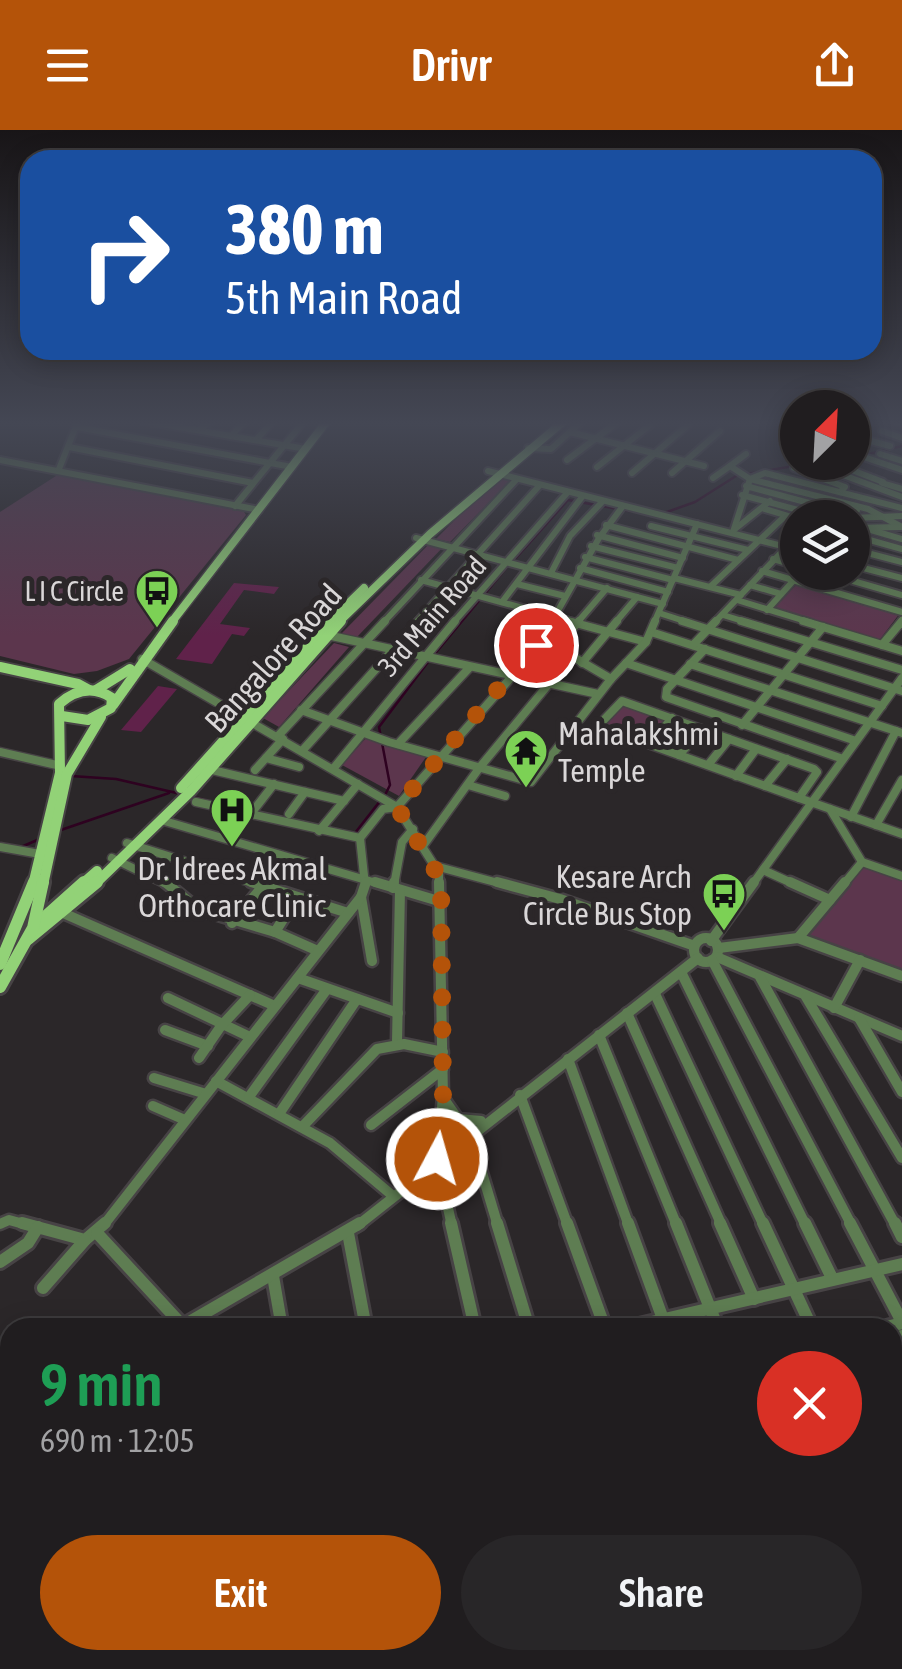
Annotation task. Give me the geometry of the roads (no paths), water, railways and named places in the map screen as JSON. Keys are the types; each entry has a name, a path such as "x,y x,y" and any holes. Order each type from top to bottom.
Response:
{"main road":[{"path":"63,774 141,661 272,493"},
{"name":"Bangalore Road","path":"30,934 63,913 174,802 314,637 470,493"},
{"name":"Bangalore Road","path":"247,719 420,539"},
{"path":"61,710 70,694 114,682 141,661"},
{"path":"0,667 78,684 114,682"},
{"path":"0,964 14,939 63,774 61,710 45,679"},
{"path":"78,684 112,698 111,708"},
{"path":"61,710 80,720 101,717"},
{"name":"Bangalore Road","path":"130,844 161,820 174,802"},
{"name":"Bangalore Road","path":"30,934 48,835"},
{"name":"Bangalore Road","path":"0,986 30,934 115,860"}],"street":[{"path":"172,493 259,510"},
{"path":"235,506 245,493"},
{"path":"255,770 359,644 504,493"},
{"path":"302,751 533,493"},
{"path":"567,493 780,545"},
{"name":"3rd Main Road","path":"334,769 423,658 484,596 567,493"},
{"path":"806,493 834,500"},
{"path":"831,499 838,493"},
{"path":"842,493 902,508"},
{"path":"864,498 870,493"},
{"path":"734,531 742,495 780,503"},
{"path":"502,602 552,531 580,499"},
{"path":"734,531 770,501"},
{"path":"551,574 570,536 600,504"},
{"path":"762,508 780,514"},
{"path":"870,510 902,508"},
{"path":"43,1288 91,1237 361,897 366,881 360,838 383,809 393,804 440,756 513,676 541,638 597,535 621,509"},
{"path":"870,511 901,527"},
{"path":"642,534 662,515"},
{"path":"870,517 902,516"},
{"path":"710,586 780,521"},
{"path":"301,710 393,743 531,782 598,694 646,642 697,524"},
{"path":"606,525 738,560"},
{"path":"650,526 748,550"},
{"path":"870,529 901,527"},
{"path":"870,532 902,538"},
{"path":"597,535 683,558"},
{"path":"870,535 902,548"},
{"path":"420,539 663,604"},
{"path":"591,546 678,568"},
{"path":"694,645 780,551"},
{"path":"870,554 902,562"},
{"path":"585,557 710,586 767,610 902,651"},
{"path":"774,559 780,561"},
{"path":"580,568 668,592"},
{"path":"870,570 902,578"},
{"path":"762,571 780,576"},
{"path":"420,580 646,642"},
{"path":"517,584 565,596"},
{"path":"750,585 781,594"},
{"path":"870,586 902,595"},
{"path":"556,646 606,588"},
{"path":"767,610 785,590"},
{"path":"828,590 902,612"},
{"path":"848,596 853,590"},
{"path":"582,663 638,597"},
{"path":"659,614 898,690"},
{"path":"723,615 902,670"},
{"path":"882,645 899,630 902,620"},
{"path":"742,724 823,627"},
{"path":"650,632 882,706"},
{"path":"327,636 598,694"},
{"path":"541,638 611,679"},
{"path":"705,649 667,688 666,697 843,759"},
{"path":"423,846 480,767 572,656"},
{"path":"141,661 393,804 413,828 435,866 441,880 442,902 443,1097 437,1159 474,1318"},
{"path":"626,663 856,741"},
{"path":"690,664 899,732 851,816"},
{"path":"393,743 470,667"},
{"path":"715,952 763,870 882,706 898,690 902,678"},
{"path":"799,798 817,771 756,748 622,701 598,726 830,810 902,834"},
{"path":"650,744 672,718"},
{"path":"679,755 702,729"},
{"path":"708,765 730,739"},
{"path":"736,776 756,748"},
{"path":"0,752 63,774"},
{"path":"266,758 299,766"},
{"path":"766,786 787,760"},
{"path":"205,768 344,801"},
{"path":"876,825 902,780"},
{"path":"253,811 274,784"},
{"path":"321,828 358,784"},
{"path":"468,785 505,796"},
{"path":"289,814 305,792"},
{"path":"196,802 253,811 360,838"},
{"path":"830,810 862,862 902,876"},
{"path":"161,820 442,902"},
{"path":"397,1042 396,889 402,842 413,828"},
{"path":"130,844 348,913"},
{"path":"0,847 40,854"},
{"path":"115,860 161,879 198,910 232,923 275,932 318,951"},
{"path":"798,938 862,862"},
{"path":"435,866 564,900 692,945 698,958"},
{"path":"763,870 830,900"},
{"path":"232,923 263,886"},
{"path":"275,932 296,897"},
{"path":"361,897 372,961"},
{"path":"63,913 275,1006"},
{"path":"206,1318 348,1233 470,1133 698,958 798,938 902,976"},
{"path":"0,945 14,939"},
{"path":"692,945 698,941 760,977 902,1036"},
{"path":"715,952 900,1318"},
{"path":"834,1008 860,960"},
{"path":"681,972 832,1278"},
{"path":"760,977 902,1237"},
{"path":"298,978 398,1013"},
{"path":"250,1097 327,989"},
{"path":"655,994 807,1318"},
{"path":"199,1058 221,1026 250,995"},
{"path":"804,995 902,1158"},
{"path":"168,998 250,1037"},
{"path":"279,1114 357,999"},
{"path":"628,1014 754,1298"},
{"path":"859,1018 902,1092"},
{"path":"165,1030 208,1046"},
{"path":"599,1035 714,1318"},
{"path":"302,1127 368,1054 397,1042 443,1052"},
{"path":"568,1059 663,1318"},
{"path":"371,1125 443,1069"},
{"path":"154,1078 206,1094"},
{"path":"216,1081 330,1143 393,1196"},
{"path":"520,1095 601,1318"},
{"path":"443,1097 456,1119 466,1123 490,1118"},
{"path":"154,1106 186,1120"},
{"path":"470,1133 526,1318"},
{"path":"0,1224 9,1220 91,1237 173,1318"},
{"path":"0,1262 28,1243 38,1227"},
{"path":"348,1233 364,1318"},
{"path":"667,1318 902,1264"},
{"path":"273,1276 280,1318"}],"waterway":[{"path":"664,513 709,493"},
{"path":"514,560 568,500 652,515"},
{"path":"433,656 508,566"},
{"path":"385,795 390,785 379,727 428,662"},
{"path":"71,776 116,779 181,794"},
{"path":"58,831 169,793"},
{"path":"194,797 225,805"},
{"path":"355,833 380,801"},
{"path":"0,843 21,847 42,838"}],"place":[{"name":"L I C Circle","path":"157,629"},
{"name":"Mahalakshmi Temple","path":"526,789"},
{"name":"Dr. Idrees Akmal Orthocare Clinic","path":"232,848"},
{"name":"Kesare Arch Circle Bus Stop","path":"724,932"}]}
